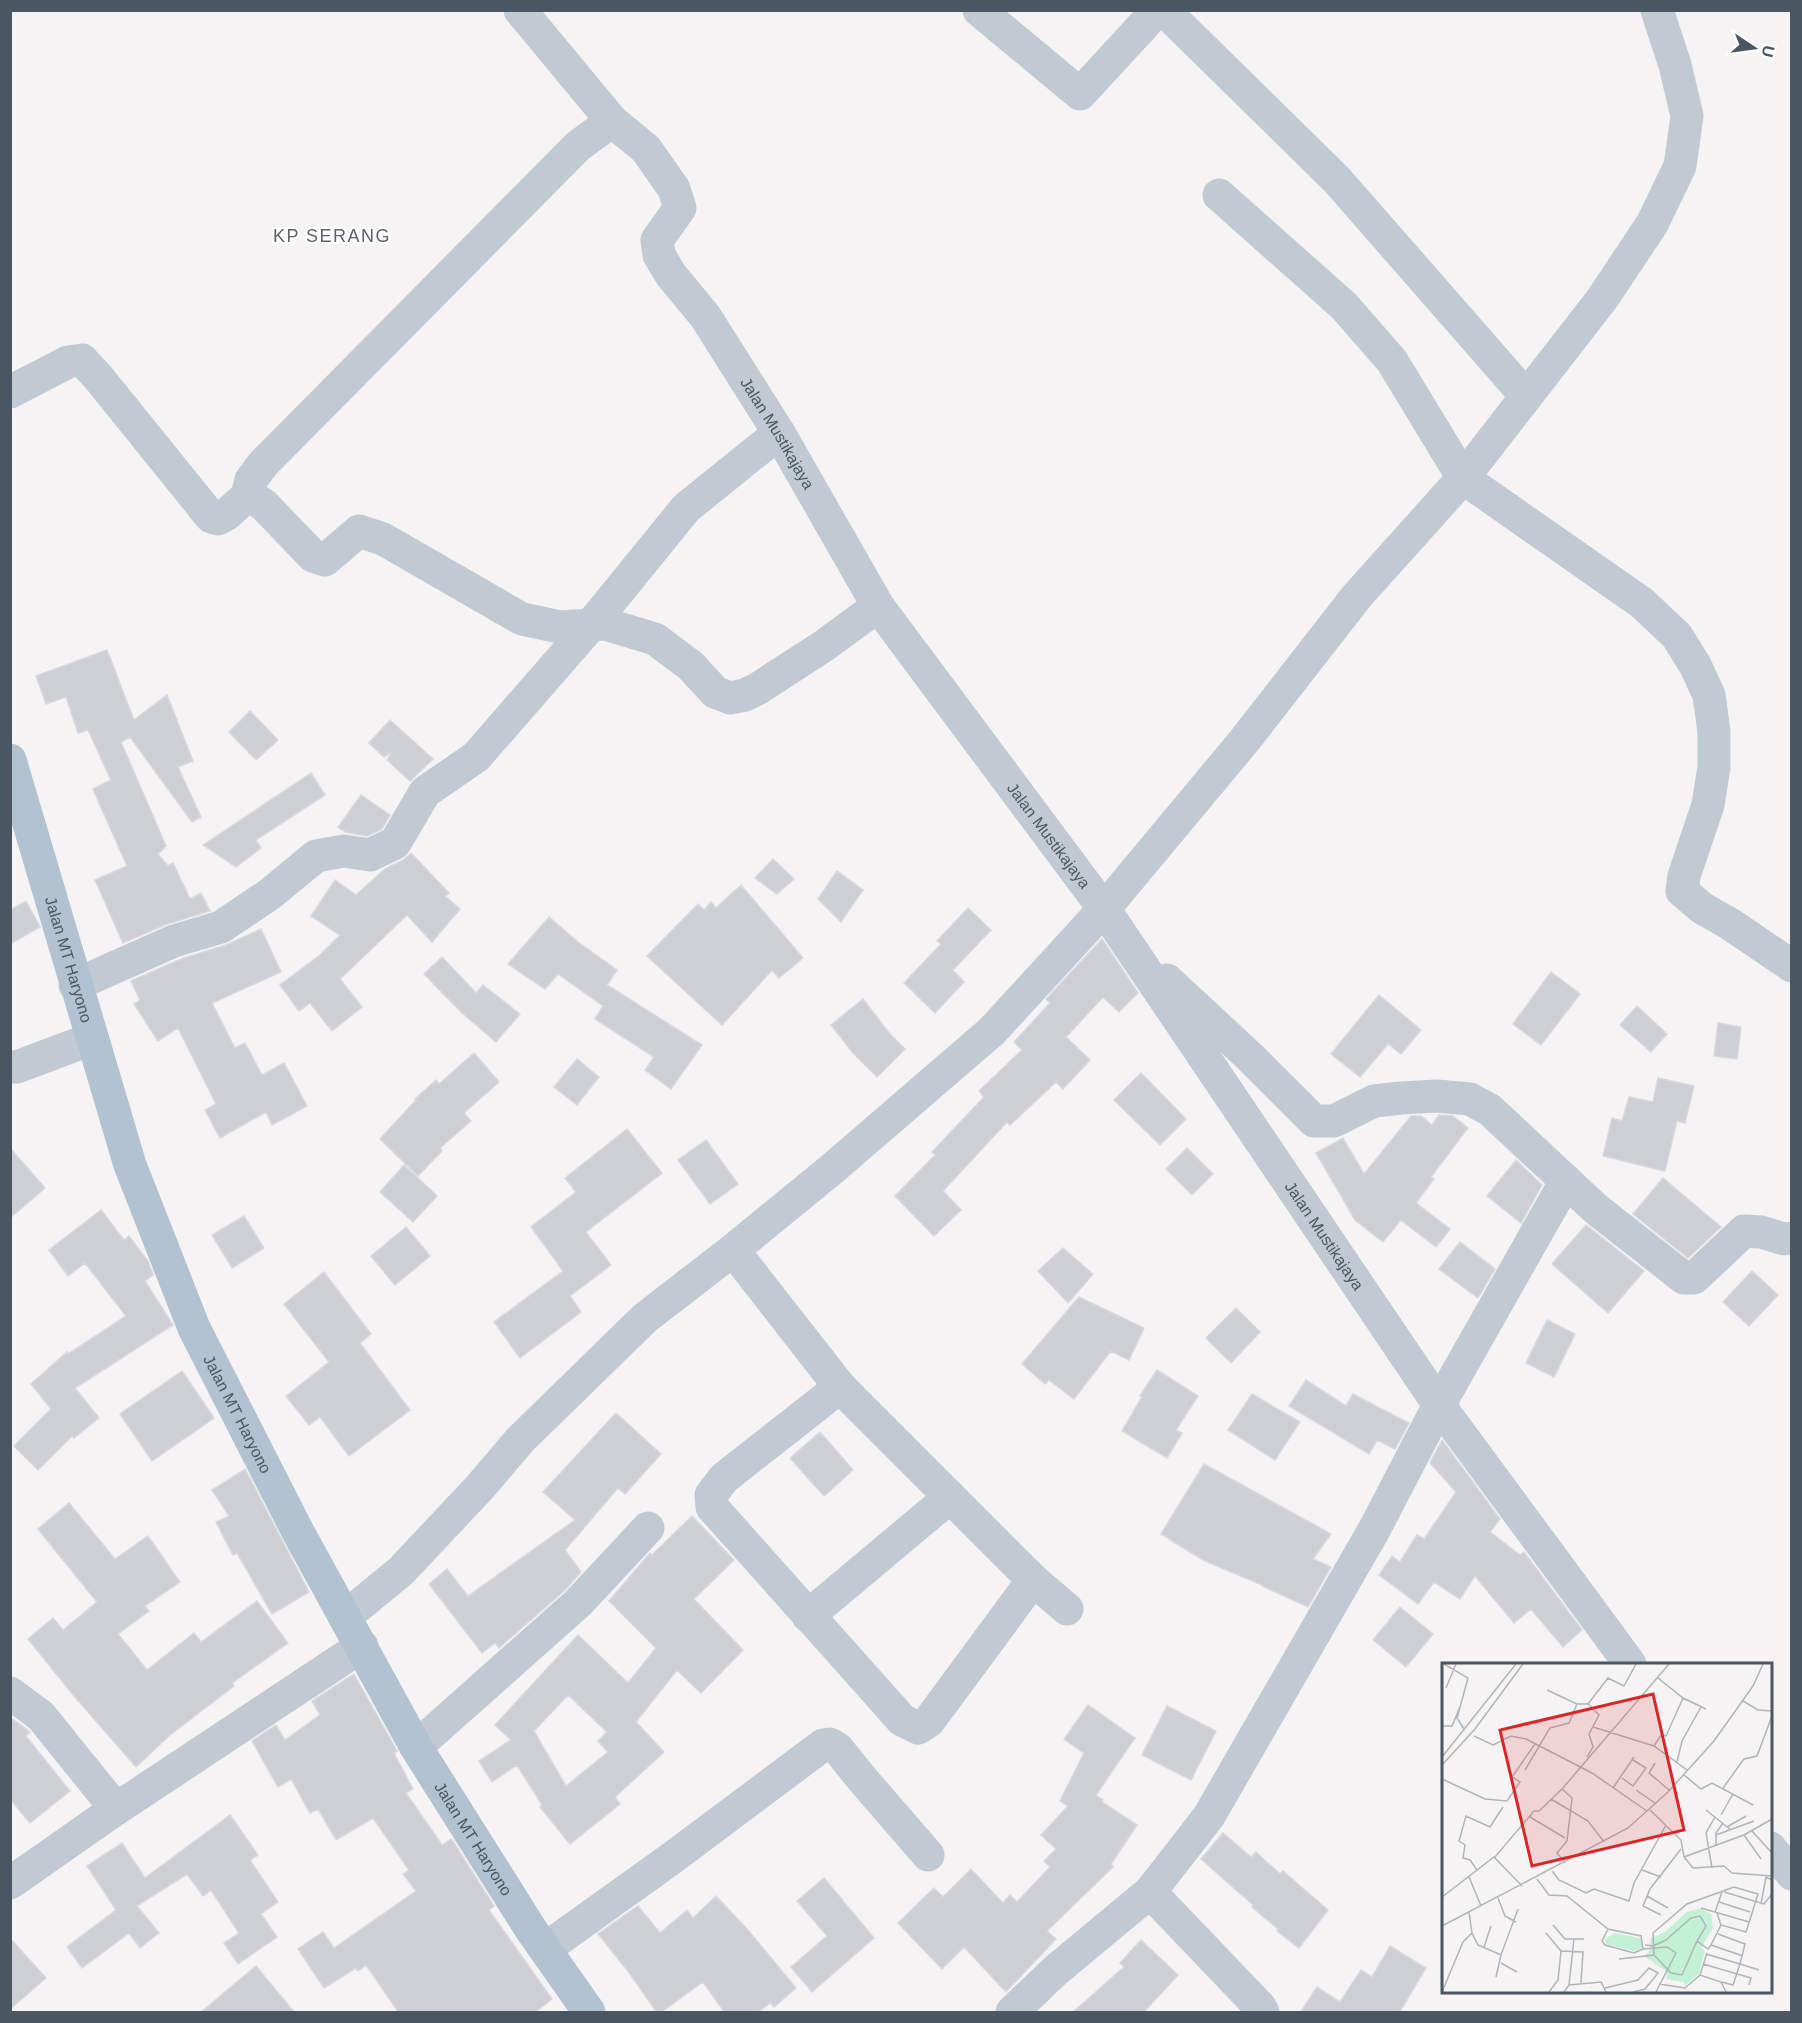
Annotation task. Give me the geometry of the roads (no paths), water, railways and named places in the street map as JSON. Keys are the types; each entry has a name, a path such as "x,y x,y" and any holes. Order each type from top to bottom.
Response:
{"main road":[{"name":"Jalan MT Haryono","path":"10,760 91,1040 130,1165 194,1328 297,1530 416,1747 545,1949 589,2013"}],"street":[{"name":"Jalan Mustikajaya","path":"520,10 612,121 646,149 674,189 680,208 657,240 659,255 671,274 705,316 779,433 878,606 1104,909 1439,1405 1629,1663"},
{"path":"979,10 1080,94 1150,18 1157,12 1166,12 1337,180 1526,396"},
{"path":"345,1617 401,1571 480,1487 520,1440 645,1318 832,1169 992,1031 1104,909 1244,741 1357,596 1463,478 1602,299 1652,225 1680,166 1687,116 1675,65 1657,10"},
{"path":"10,392 68,362 82,360 211,517 218,519 247,496 251,480 263,464 578,146 612,121"},
{"path":"1219,195 1344,306 1392,361 1463,478 1642,603 1677,636 1695,665 1709,695 1714,732 1714,767 1708,805 1684,876 1682,891 1702,908 1730,924 1791,966"},
{"path":"75,985 174,941 221,927 270,894 316,856 344,851 370,855 395,843 425,792 476,757 591,625 686,508 779,433"},
{"path":"247,496 264,505 313,556 325,560 359,531 370,534 383,539 522,619 560,627 604,624 655,639 691,666 716,692 730,698 745,695 759,688 825,645 878,606"},
{"path":"1134,952 1192,1001 1314,1121 1334,1121 1374,1101 1437,1096 1470,1099 1490,1110 1596,1209 1684,1278 1694,1278 1744,1231 1761,1232 1784,1239 1791,1238"},
{"path":"10,1067 17,1067 91,1040"},
{"path":"1012,2013 1055,1971 1150,1892 1209,1816 1374,1530 1439,1405 1566,1181"},
{"path":"733,1250 840,1387 1033,1580 1067,1609"},
{"path":"840,1387 724,1478 711,1496 712,1507 902,1720 918,1728 929,1721 1033,1580"},
{"path":"808,1617 950,1497"},
{"path":"416,1747 578,1603 648,1528"},
{"path":"10,1883 116,1809 362,1646"},
{"path":"10,1692 41,1716 116,1809"},
{"path":"545,1949 823,1745 830,1744 838,1749 928,1855"},
{"path":"1772,1850 1791,1874"},
{"path":"1150,1892 1260,2007 1263,2013"}],"district":[{"name":"KP SERANG","path":"332,236"}]}
